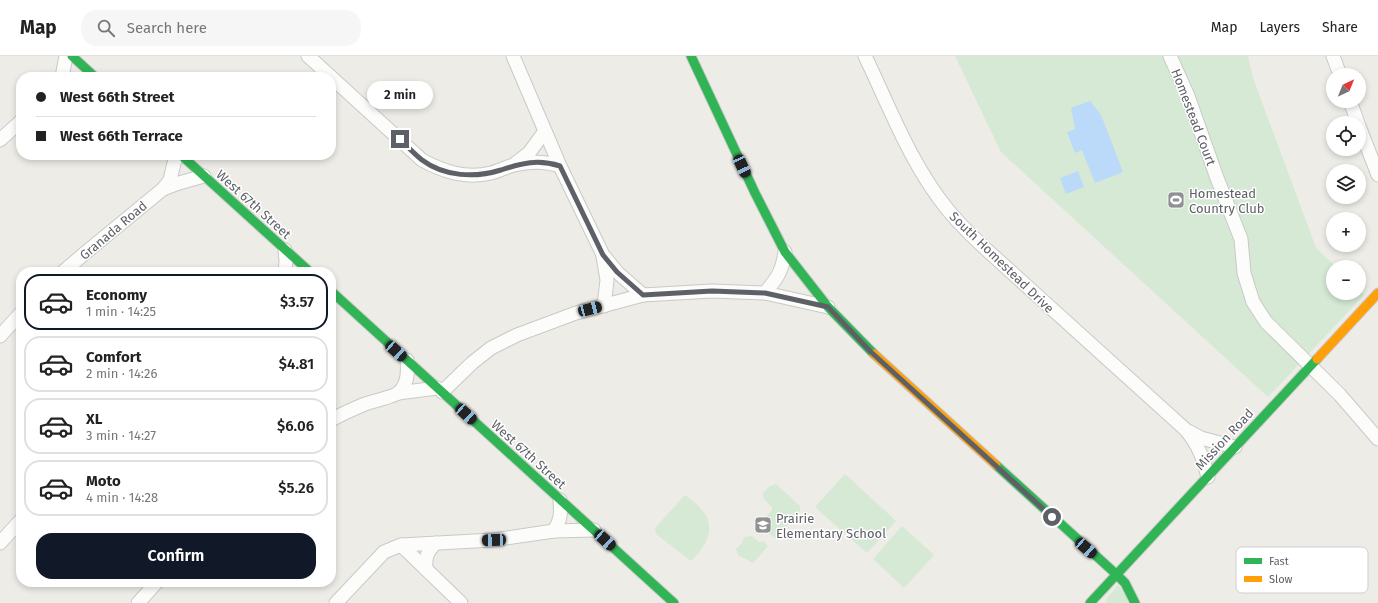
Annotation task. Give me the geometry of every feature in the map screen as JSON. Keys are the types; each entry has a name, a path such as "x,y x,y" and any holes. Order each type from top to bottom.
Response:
{"street":[{"path":"63,72 66,56"},
{"path":"72,56 89,72"},
{"path":"308,56 326,72"},
{"path":"513,56 560,166 603,255 617,272 643,295"},
{"path":"691,56 755,194 785,252 828,307 877,357 1116,574 1125,584 1136,603"},
{"name":"South Homestead Drive","path":"866,56 916,163 947,210 994,257 1186,430 1196,442 1204,460 1208,477"},
{"name":"Homestead Court","path":"1170,56 1188,96 1217,178 1241,239 1244,273 1253,302 1266,322 1340,395 1378,439"},
{"path":"1333,56 1337,68"},
{"path":"336,82 422,160 435,167 454,174 470,176 489,173 513,165 531,162 550,163 560,166"},
{"path":"0,140 16,126"},
{"path":"513,165 529,153 545,130"},
{"path":"1366,144 1378,175"},
{"name":"Granada Road","path":"69,267 163,189 170,180 175,160"},
{"name":"West 67th Street","path":"186,160 304,267"},
{"name":"Granada Road","path":"163,189 204,176"},
{"path":"285,250 285,267"},
{"path":"765,293 778,276 783,265 785,252"},
{"path":"603,255 607,280 604,306"},
{"path":"336,418 364,405 398,393 440,390 491,348 517,335 576,313 643,295 712,291 765,293 828,307"},
{"name":"Mission Road","path":"1090,603 1378,293"},
{"name":"West 67th Street","path":"336,296 674,603"},
{"path":"0,336 16,318"},
{"path":"398,393 404,386 407,379 407,360"},
{"name":"South Homestead Drive","path":"1186,430 1201,438 1235,447"},
{"path":"554,532 559,523 561,514 560,500"},
{"path":"0,543 16,525"},
{"path":"336,603 384,552 401,545 494,540 554,532 594,530"},
{"path":"426,570 425,560 430,549 436,542"},
{"path":"401,545 461,603"},
{"path":"138,603 152,587"}],"green space":[{"name":"Homestead Country Club","path":"955,56 1248,56 1253,78 1316,248 1329,260 1326,260 1326,300 1359,300 1268,397 1001,152"},
{"path":"845,474 896,521 867,553 815,507"},
{"path":"776,484 800,506 800,511 775,538 764,529 763,521 772,510 772,507 764,499 763,493 770,486"},
{"path":"685,495 702,511 707,518 709,526 705,543 691,561 656,534 655,528"},
{"path":"902,526 934,555 904,588 873,559"},
{"path":"752,536 759,542 763,541 768,546 753,563 738,555 736,549 742,543 744,537"},
{"path":"1118,585 1131,603 1107,603 1105,601"}],"water":[{"path":"1090,101 1101,115 1123,172 1095,183 1082,150 1075,153 1067,132 1075,129 1071,108"},
{"path":"1078,171 1084,187 1066,194 1060,178"}],"traffic: fast":[{"path":"72,56 90,72"},
{"path":"691,56 755,193 785,252 828,307 874,354"},
{"path":"187,160 304,267"},
{"path":"336,296 674,603"},
{"path":"1090,603 1317,359"},
{"path":"996,465 1116,574 1125,583 1135,603"}],"traffic: slow":[{"path":"1317,359 1378,293"},
{"path":"874,354 996,465"}],"place":[{"name":"Homestead Country Club","path":"1176,200"},
{"name":"Prairie Elementary School","path":"763,525"}],"route":[{"path":"400,139 422,160 435,167 454,174 470,176 503,170 513,165 531,162 550,163 560,166 603,255 617,272 643,295 712,291 765,293 828,307 871,352 1052,517"}]}
